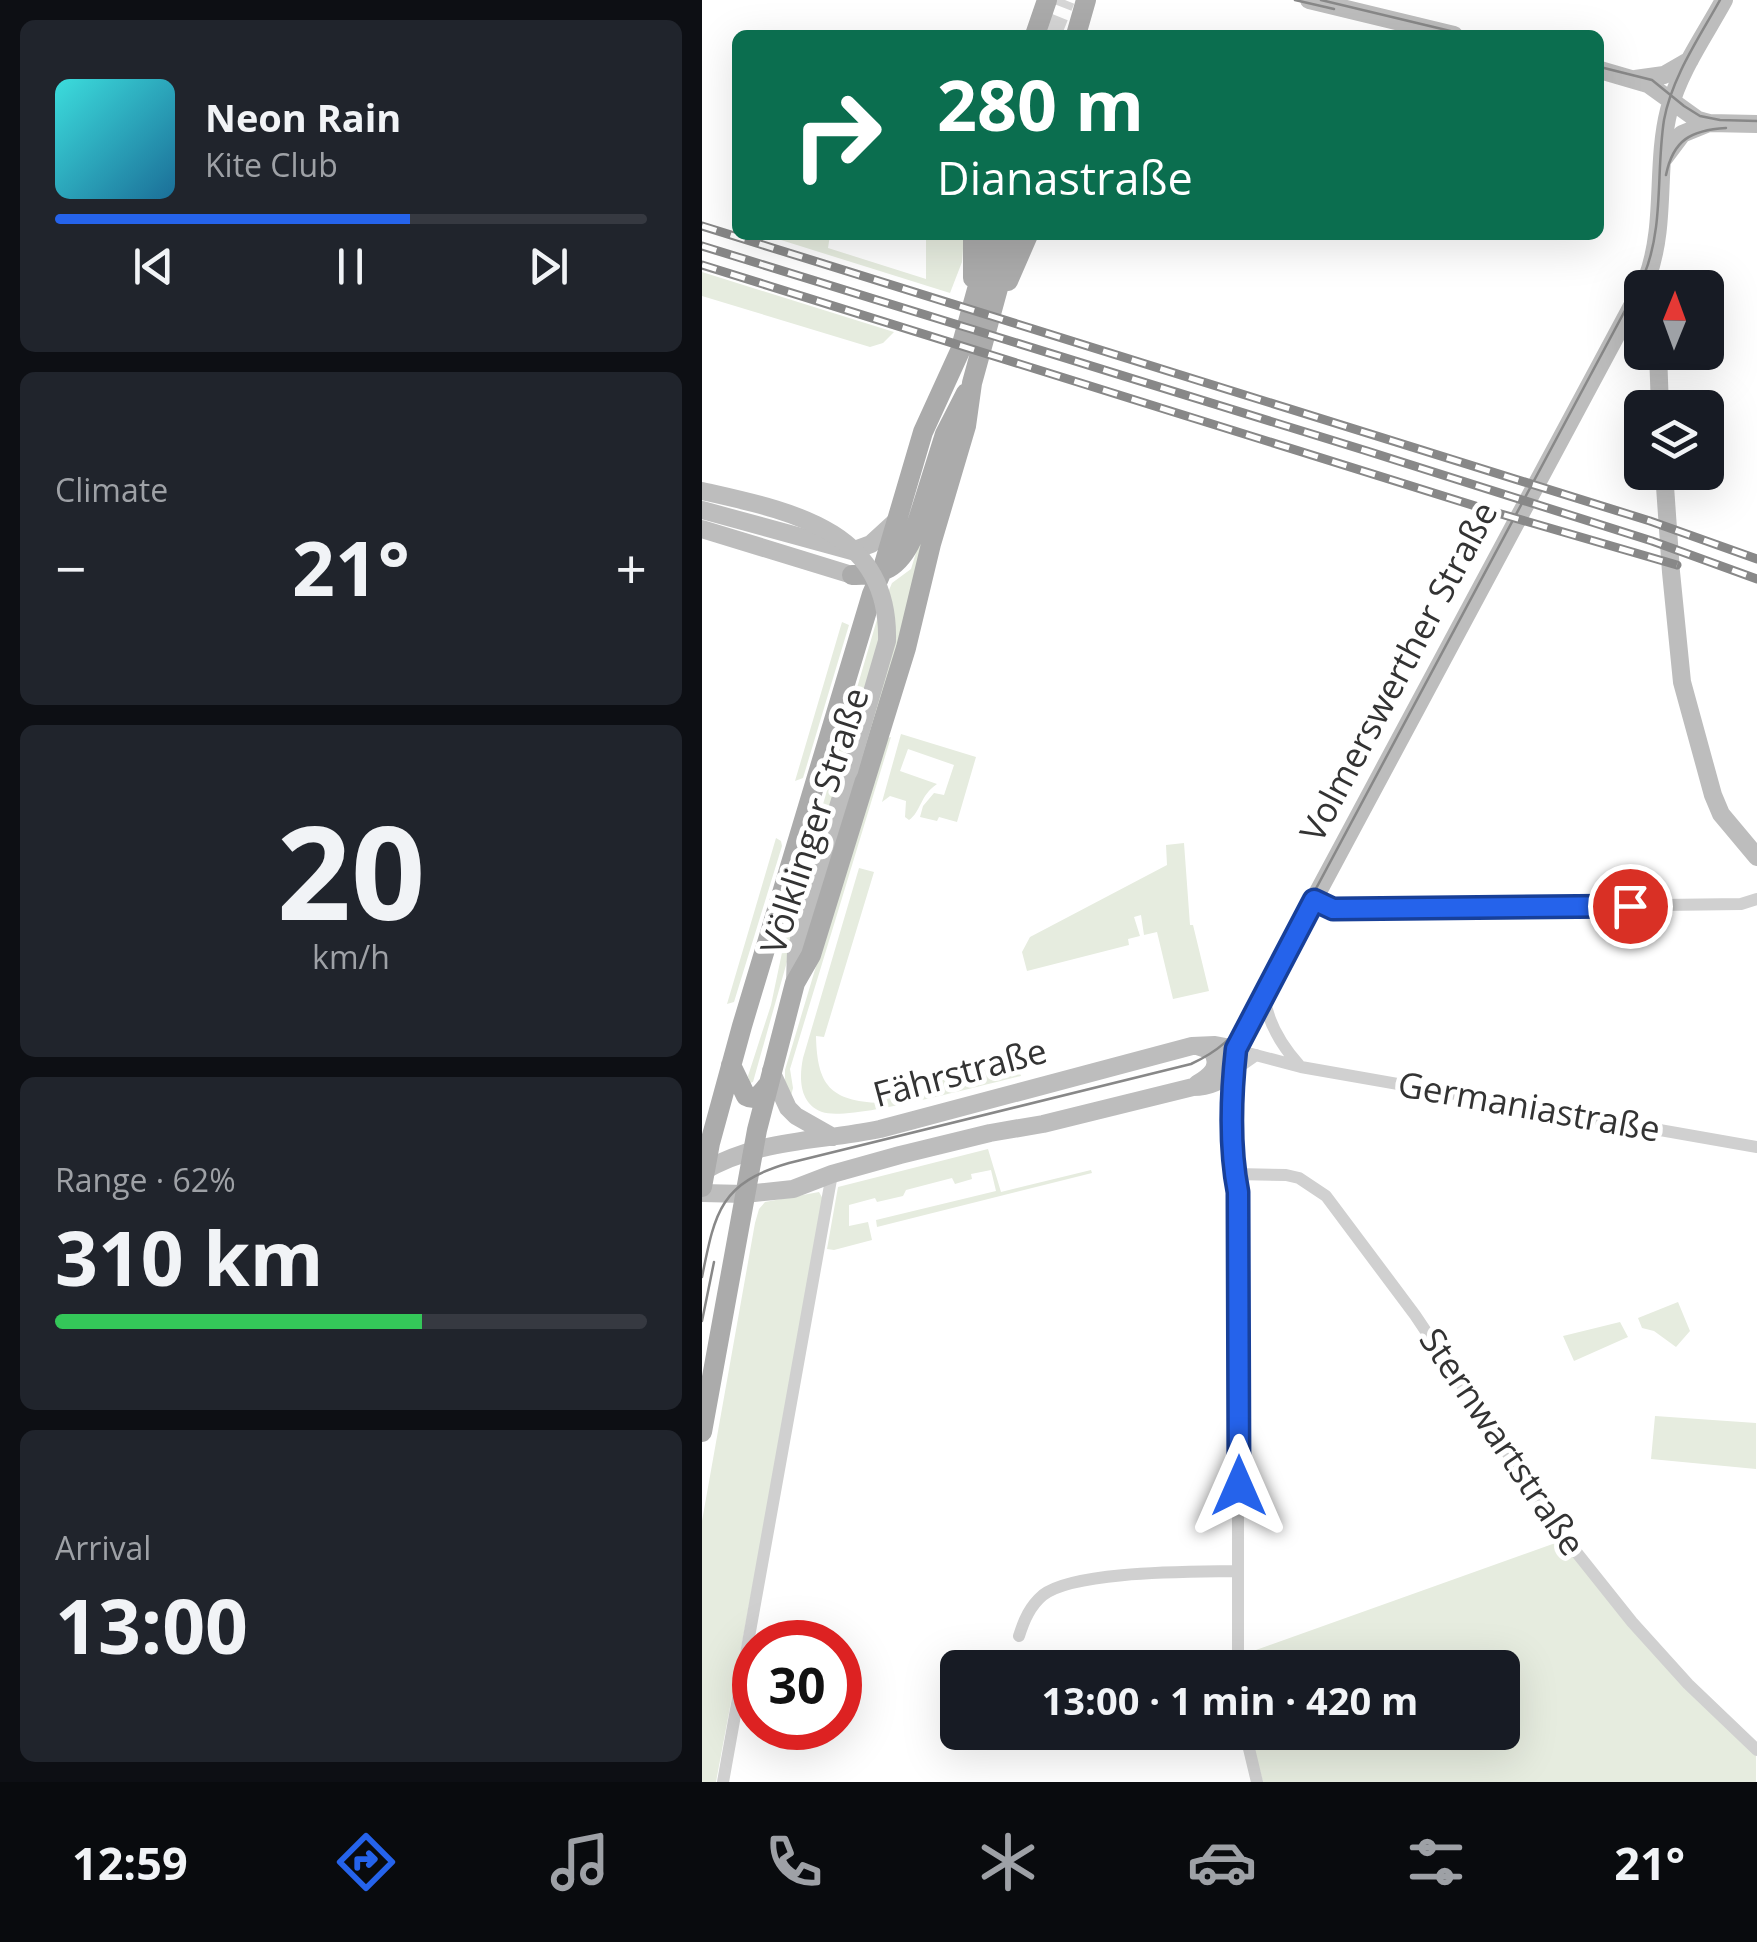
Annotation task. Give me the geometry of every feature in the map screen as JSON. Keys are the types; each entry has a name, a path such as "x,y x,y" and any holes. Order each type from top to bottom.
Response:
{"main road":[{"path":"1038,30 1048,0"},
{"path":"1077,30 1086,0"},
{"path":"973,240 973,274 986,297 1011,276 1026,240"},
{"name":"Völklinger Straße","path":"702,1432 769,1078 795,983 812,955 906,648 931,544 966,426 992,240"},
{"name":"Völklinger Straße","path":"703,1182 731,1065 922,432 986,297 1008,240"},
{"path":"852,575 882,571 905,554 944,434 972,383"},
{"path":"852,575 872,594"},
{"path":"731,1065 746,1096 758,1096 769,1078"}],"street":[{"path":"1309,0 1433,30"},
{"name":"Volmerswerther Straße","path":"1650,270 1672,102 1724,0"},
{"path":"1635,79 1664,75 1691,60"},
{"path":"1604,71 1658,90 1692,117 1709,123 1756,124"},
{"path":"1664,159 1682,134 1709,123"},
{"name":"Volmerswerther Straße","path":"1238,1650 1236,1049 1624,334"},
{"path":"1665,490 1682,682 1713,796 1721,814 1756,857"},
{"path":"702,491 812,522 849,544 871,570 885,603 887,641 801,931 795,983"},
{"path":"702,510 843,550 859,550 896,522"},
{"path":"702,530 852,575"},
{"path":"1314,900 1333,909 1741,904 1756,899"},
{"path":"1264,995 1276,1031 1301,1067"},
{"path":"1193,1086 1209,1076 1216,1062 1212,1051 1197,1046"},
{"name":"Fährstraße","path":"703,1182 753,1149 880,1128 1197,1046 1236,1049"},
{"name":"Germaniastraße","path":"1236,1049 1301,1067 1756,1147"},
{"path":"1234,1071 1256,1055"},
{"name":"Fährstraße","path":"703,1182 745,1194 793,1188 990,1133 1193,1086 1206,1087 1234,1071"},
{"path":"769,1078 796,1116 833,1137"},
{"path":"723,1782 832,1174"},
{"name":"Sternwartstraße","path":"1234,1174 1299,1178 1326,1196 1414,1315 1561,1534 1632,1622 1756,1750"},
{"path":"1020,1636 1028,1612 1044,1595 1077,1582 1161,1573 1238,1571"},
{"path":"1249,1750 1257,1782"}],"shaded area":[{"path":"781,240 829,240 828,248 926,279 926,240 964,240 962,262 950,293"},
{"path":"702,272 894,332 883,343 870,347 702,296"},
{"path":"953,431 891,679 790,951 750,1083 748,1076 771,1005 788,924 878,616 892,583 911,569"},
{"path":"842,622 849,625 803,778 795,781"},
{"path":"901,734 976,757 957,822 920,817 934,793 944,795 954,765 908,749 900,771 937,784 909,820 905,817 906,801 890,796 882,802"},
{"path":"891,737 790,1069 790,1100 785,1070 884,739"},
{"path":"776,838 782,846 734,1002 727,1004"},
{"path":"1184,843 1190,925 1209,991 1173,999 1157,932 1144,935 1141,915 1134,917 1140,936 1128,939 1129,945 1027,971 1022,952 1030,937 1167,865 1166,845"},
{"path":"859,868 874,872 824,1037 816,1036 819,1067 830,1087 849,1099 880,1103 879,1096 1016,1062 1021,1076 860,1112 822,1112 809,1103 801,1082 803,1058"},
{"path":"988,1149 1001,1192 1091,1170 1092,1173 877,1227 876,1220 996,1191 991,1170 971,1174 972,1179 955,1184 952,1178 906,1190 903,1196 849,1205 849,1226 868,1222 872,1240 827,1249 838,1187"},
{"path":"819,1192 823,1199 746,1620 732,1620 732,1697 716,1782 702,1782 702,1521 755,1223 765,1202"},
{"path":"1678,1302 1690,1331 1676,1347 1654,1331 1642,1328 1638,1318"},
{"path":"1620,1322 1628,1337 1574,1361 1563,1336"},
{"path":"1655,1416 1756,1423 1756,1469 1651,1459"},
{"path":"1561,1541 1756,1753 1756,1782 1263,1782 1255,1750 1520,1750 1520,1650 1256,1650"}],"tunnel":[{"path":"1053,30 1065,0"}],"tram line":[{"path":"1295,0 1334,9"},
{"path":"1321,0 1446,30"},
{"path":"702,1277 711,1235 724,1203 748,1180 766,1171 1191,1064 1217,1049 1238,1029 1644,275 1654,238 1668,104 1687,58 1720,0"},
{"path":"1604,68 1652,80 1700,116 1757,121"},
{"path":"1666,175 1673,153 1686,139 1703,131 1726,128"},
{"path":"702,1321 714,1262"}],"railway":[{"path":"702,226 732,235"},
{"path":"747,240 1650,521 1757,559"},
{"path":"702,246 1367,451 1652,541 1757,579"},
{"path":"702,265 1501,514 1677,565"}],"route":[{"path":"1239,1486 1238,1192 1233,1162 1236,1049 1314,900 1333,909 1630,906"}]}
